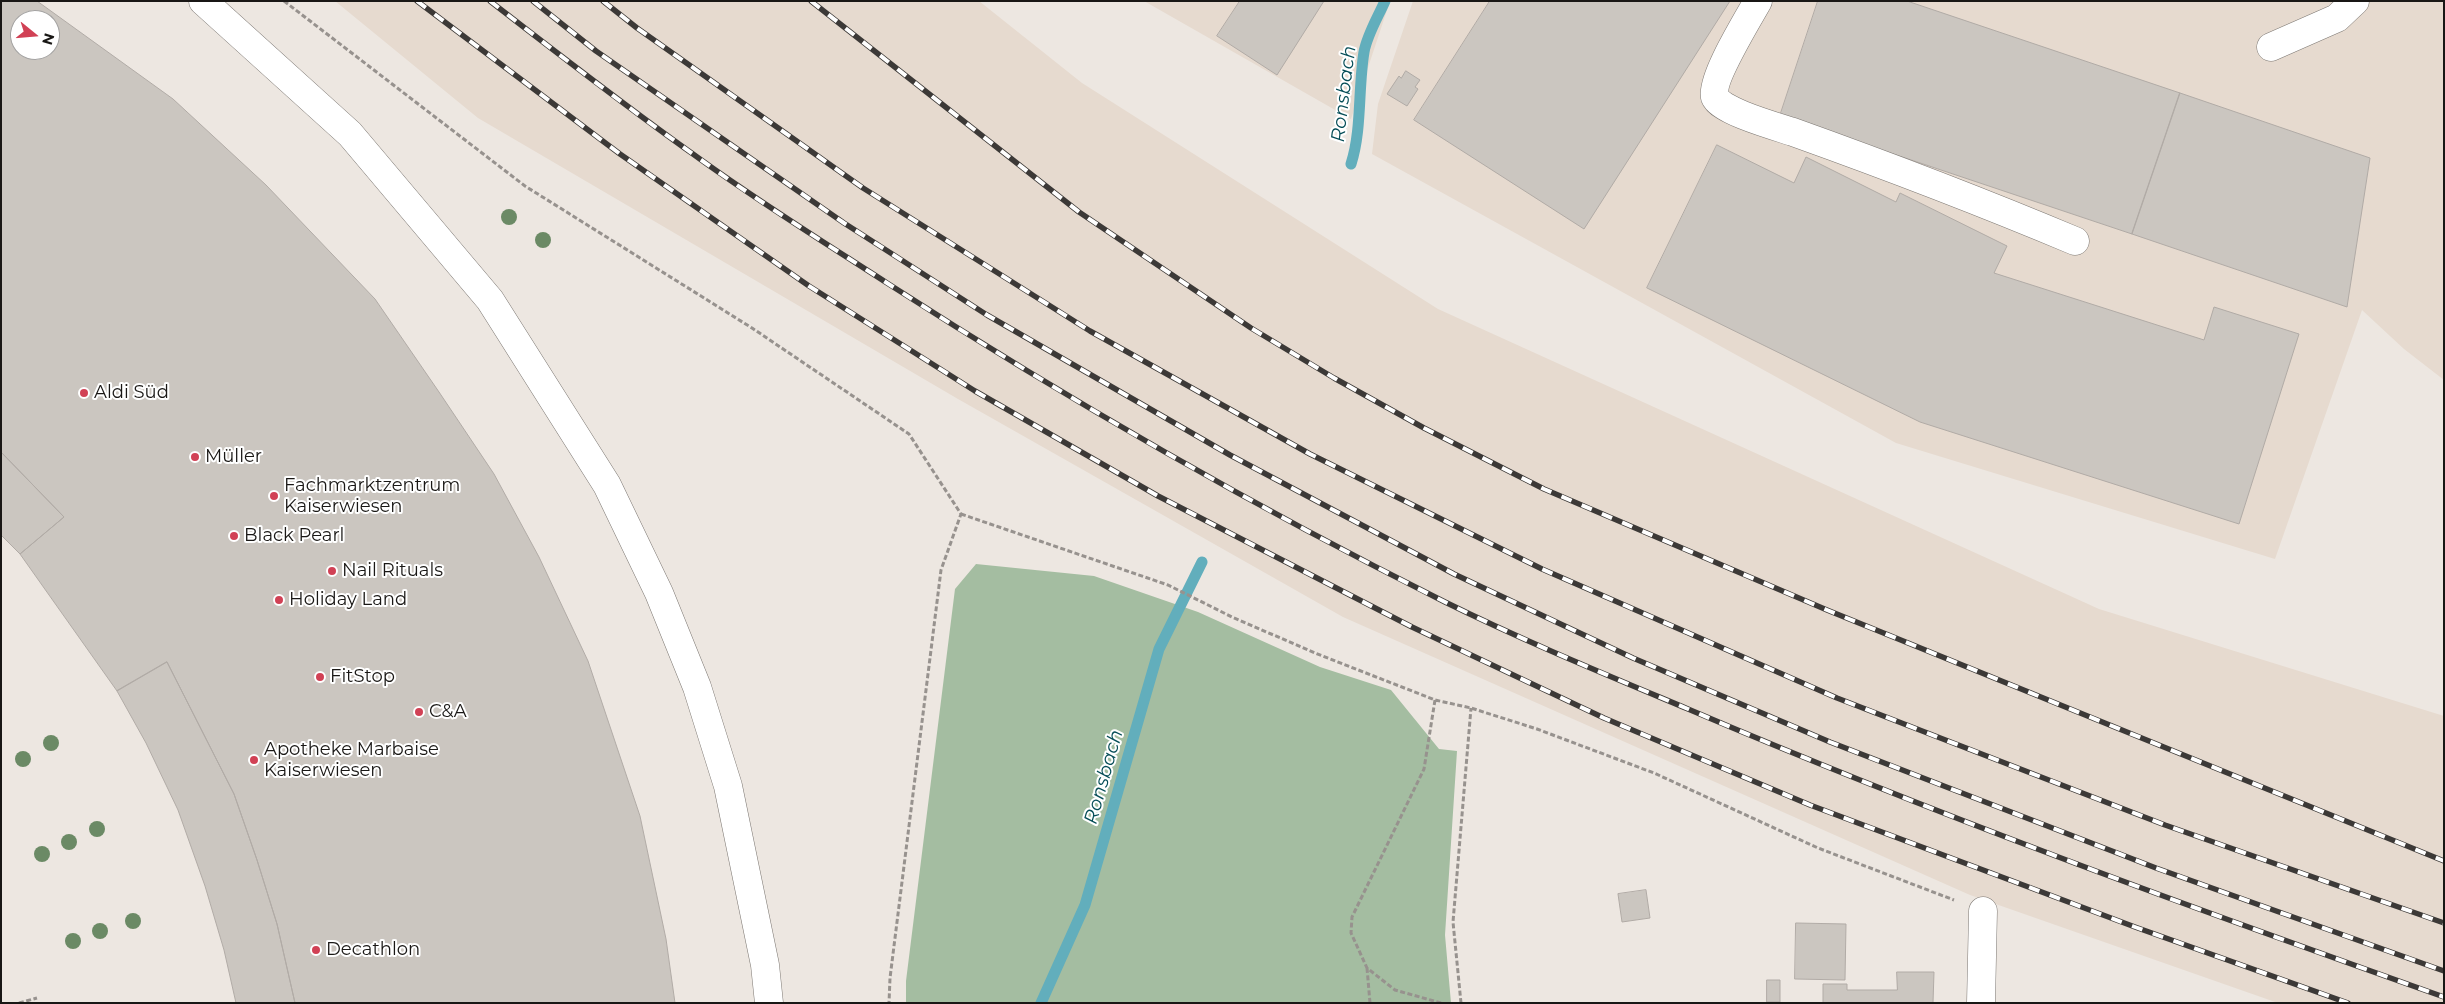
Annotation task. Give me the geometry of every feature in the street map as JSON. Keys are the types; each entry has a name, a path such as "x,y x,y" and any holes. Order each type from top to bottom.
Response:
{"street":[{"path":"203,1 350,134 490,300 607,485 659,593 703,705 728,786 765,965 769,1003"},
{"path":"1758,1 1716,80 1716,98 1720,104 1752,118 1939,185 2075,241"},
{"path":"2271,48 2336,18 2355,1"},
{"path":"1981,1003 1982,911"}],"path":[{"path":"284,1 525,186 752,328 909,434 961,514 1168,585 1232,617 1315,653 1435,700 1471,708 1537,729 1654,773 1818,848 1982,911"},
{"path":"889,1003 890,978 941,570 961,514"},
{"path":"1370,1003 1367,968 1351,934 1352,916 1424,769 1435,700"},
{"path":"1461,1003 1453,922 1471,708"},
{"path":"1367,968 1395,990 1442,1003"},
{"path":"20,1003 37,998"}],"shaded area":[{"path":"335,1 979,1 1082,83 1438,309 2099,609 2444,716 2444,1003 2278,1003 1970,895 1343,617 958,399 478,118"},
{"path":"1144,1 1390,1 1351,119"},
{"path":"1413,1 2444,1 2444,380 2404,349 2362,310 2275,559 1896,443 1372,154 1378,104"}],"green space":[{"path":"976,564 1094,576 1198,612 1320,667 1391,690 1439,749 1457,751 1445,935 1451,1003 906,1003 906,981 955,589"}],"building":[{"name":"Fachmarktzentrum Kaiserwiesen","path":"1,1 37,1 49,10 10,10 10,60 60,60 60,18 173,99 266,185 375,299 439,392 494,474 539,557 588,661 640,816 666,939 675,1003 295,1003 277,924 234,794 167,662 117,691 20,554 64,517 1,452"},
{"path":"1240,1 1324,1 1277,75 1217,36"},
{"path":"1490,1 1730,1 1584,229 1414,120"},
{"path":"1818,1 1907,1 2180,93 2132,234 1780,116"},
{"path":"1406,71 1420,80 1415,87 1418,89 1407,106 1387,94 1399,76 1401,78"},
{"path":"2180,93 2370,158 2347,307 2132,234"},
{"path":"1717,145 1794,183 1806,157 1896,202 1900,193 2007,246 1994,273 2204,340 2214,307 2299,334 2239,524 1920,422 1647,288"},
{"path":"1,452 64,517 20,554 1,535"},
{"path":"167,662 234,794 277,924 295,1003 236,1003 224,950 205,886 178,810 146,743 117,691"},
{"path":"1646,890 1650,918 1622,922 1618,894"},
{"path":"1796,923 1846,924 1845,980 1795,979"},
{"path":"1897,972 1934,972 1933,1003 1823,1003 1823,984 1847,984 1847,990 1897,990"},
{"path":"1767,980 1780,980 1780,1002 1767,1002"}],"waterway":[{"name":"Ronsbach","path":"1351,164 1357,137 1365,46 1385,1"},
{"name":"Ronsbach","path":"1041,1003 1085,905 1159,649 1202,562"}],"railway":[{"path":"417,1 620,154 809,286 975,391 1158,496 1412,627 1604,718 1810,805 2135,927 2348,1003"},
{"path":"490,1 616,98 717,171 789,220 955,326 1092,410 1162,450 1302,528 1445,602 1535,644 1875,786 2064,859 2444,997"},
{"path":"533,1 596,51 844,223 987,315 1230,455 1454,574 1633,658 1830,742 2156,868 2444,971"},
{"path":"603,1 637,28 863,188 1090,331 1310,454 1542,569 1837,698 2165,825 2444,923"},
{"path":"811,1 1079,212 1251,328 1334,378 1424,428 1544,489 1827,610 2444,861"}],"place":[{"name":"Aldi Süd","path":"84,393"},
{"name":"Müller","path":"195,457"},
{"name":"Fachmarktzentrum Kaiserwiesen","path":"274,496"},
{"name":"Black Pearl","path":"234,536"},
{"name":"Nail Rituals","path":"332,571"},
{"name":"Holiday Land","path":"279,600"},
{"name":"FitStop","path":"320,677"},
{"name":"C&A","path":"419,712"},
{"name":"Apotheke Marbaise Kaiserwiesen","path":"254,760"},
{"name":"Decathlon","path":"316,950"}]}
